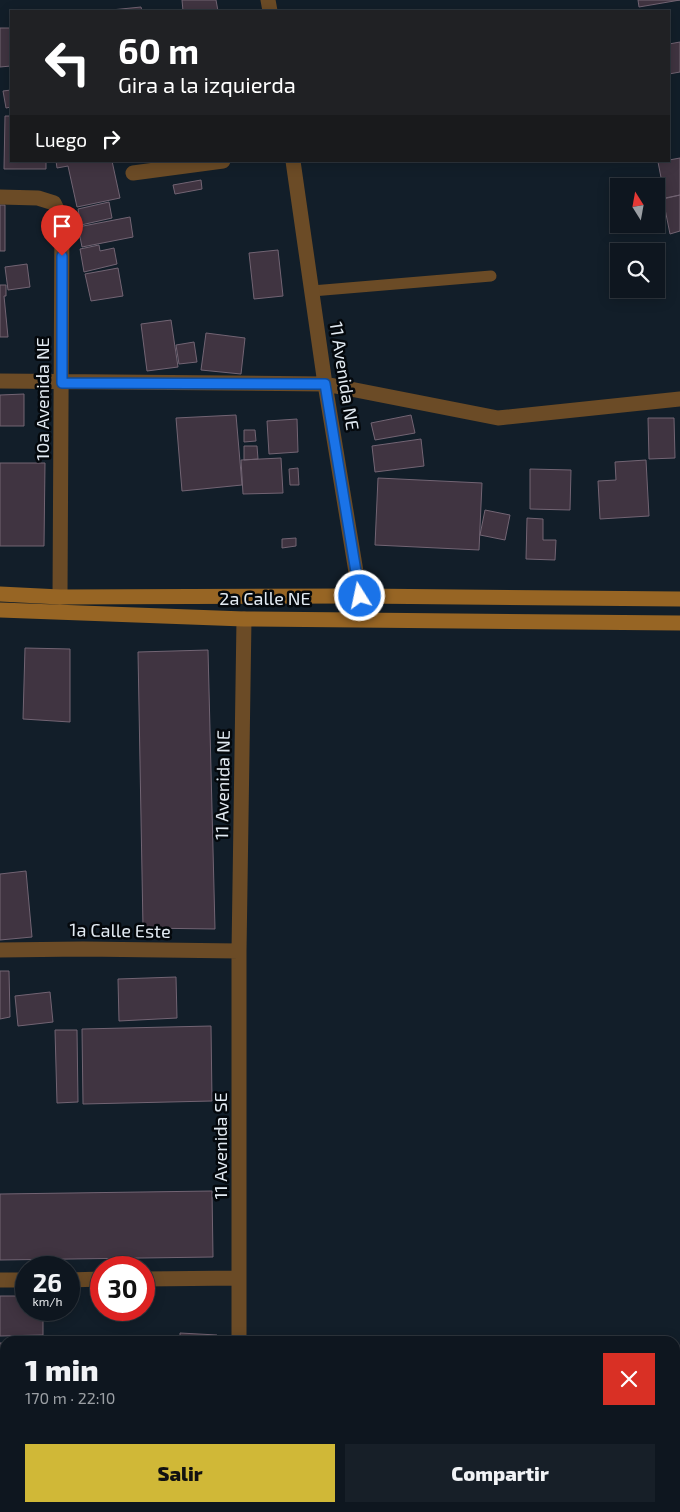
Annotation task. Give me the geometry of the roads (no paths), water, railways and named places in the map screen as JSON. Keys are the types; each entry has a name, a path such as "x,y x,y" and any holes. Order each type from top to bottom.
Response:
{"main road":[{"name":"2a Calle NE","path":"0,594 60,597 360,596 680,599"},
{"name":"2a Calle NE","path":"0,610 244,619 680,623"}],"street":[{"path":"133,172 215,162"},
{"name":"11 Avenida NE","path":"293,162 325,384 360,596"},
{"name":"10a Avenida NE","path":"0,196 38,198 54,203 62,220 60,597"},
{"path":"0,381 325,384 498,418 680,399"},
{"name":"11 Avenida NE","path":"239,951 244,619"},
{"name":"1a Calle Este","path":"0,950 239,951"},
{"name":"11 Avenida SE","path":"238,1336 239,951"},
{"path":"155,1279 239,1278"},
{"path":"0,1280 15,1280"}],"lane":[{"path":"312,291 490,276"}]}
